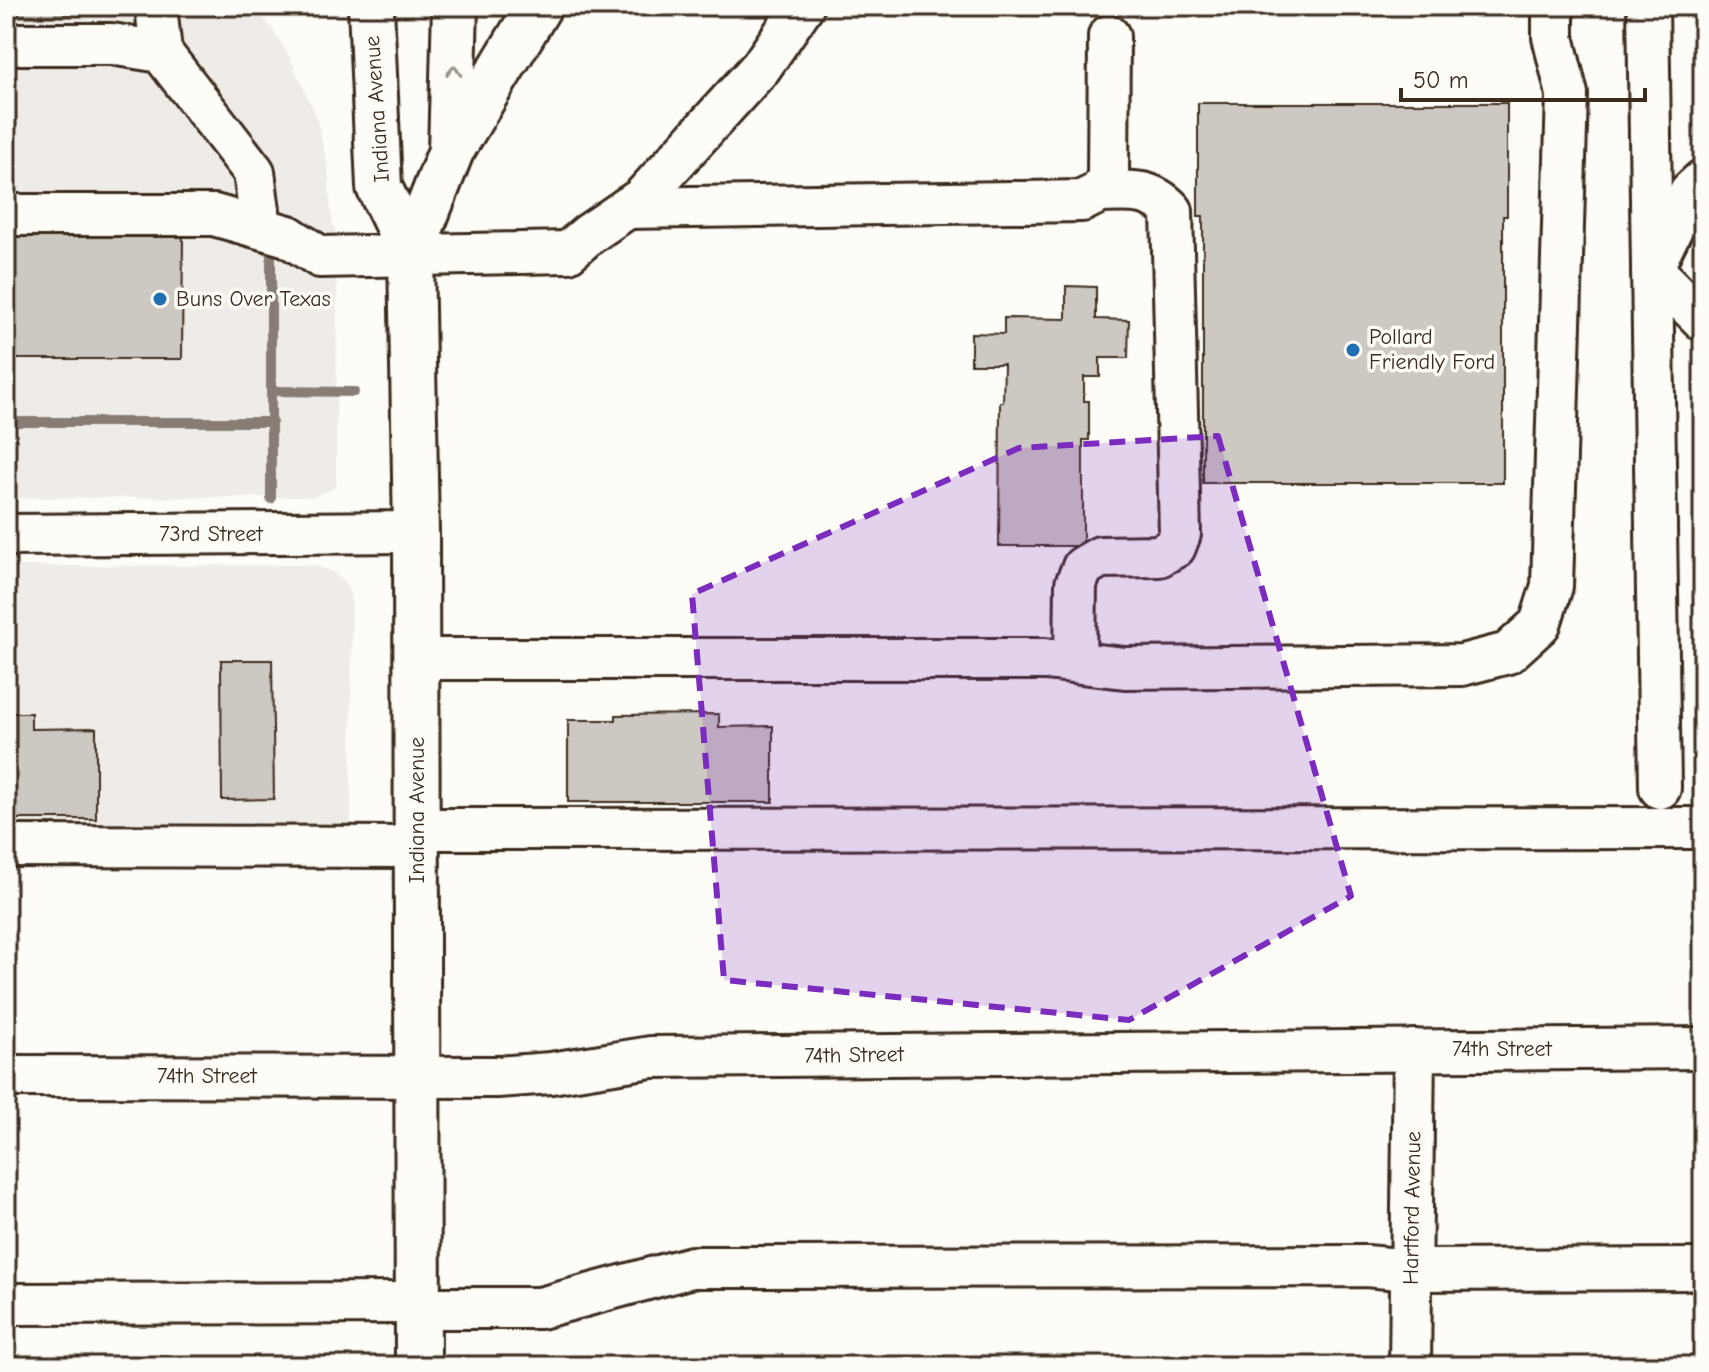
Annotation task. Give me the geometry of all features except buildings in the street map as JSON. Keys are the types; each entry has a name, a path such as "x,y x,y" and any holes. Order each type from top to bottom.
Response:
{"main road":[{"name":"Indiana Avenue","path":"371,6 379,187 411,253"},
{"name":"Indiana Avenue","path":"418,1366 417,659 411,253 451,151 455,6"},
{"path":"451,151 539,6"}],"street":[{"path":"156,6 161,52 254,172 261,227"},
{"path":"6,215 214,215 288,236 320,257 568,252 642,198 761,67 803,6"},
{"path":"417,659 971,658 1045,659 1125,668 1462,665 1508,653 1540,624 1552,586 1567,94 1553,37 1553,6"},
{"path":"1648,6 1660,788"},
{"path":"17,34 63,29 111,44 161,52"},
{"path":"1100,192 1108,177 1109,36"},
{"path":"1652,269 1690,192 1703,180"},
{"path":"627,208 1082,201 1100,192 1134,191 1160,198 1172,211 1180,534 1175,547 1159,556 1100,557 1083,567 1076,584 1075,662"},
{"path":"1652,269 1703,320"},
{"name":"73rd Street","path":"6,535 416,532"},
{"path":"6,846 417,838 1703,828"},
{"name":"74th Street","path":"6,1076 497,1077 551,1073 651,1057 1703,1048"},
{"name":"Hartford Avenue","path":"1410,1366 1414,1050"},
{"path":"6,1304 540,1308 692,1267 1703,1269"}],"highlighted area":[{"path":"1218,436 1351,896 1129,1020 724,980 692,594 1019,448"}],"shaded area":[{"path":"6,6 253,6 273,30 288,54 316,115 328,167 331,214 337,240 336,486 332,489 313,497 6,498"},
{"path":"314,565 334,573 344,582 349,590 352,608 351,823 336,829 6,829 6,566"}],"waterway":[{"path":"271,241 271,499"},
{"path":"272,391 354,392"},
{"path":"6,422 272,422"}],"tunnel":[{"path":"22,6 22,14"},
{"path":"63,6 63,14"}],"place":[{"name":"Buns Over Texas","path":"160,299"},
{"name":"Pollard Friendly Ford","path":"1353,350"}]}
